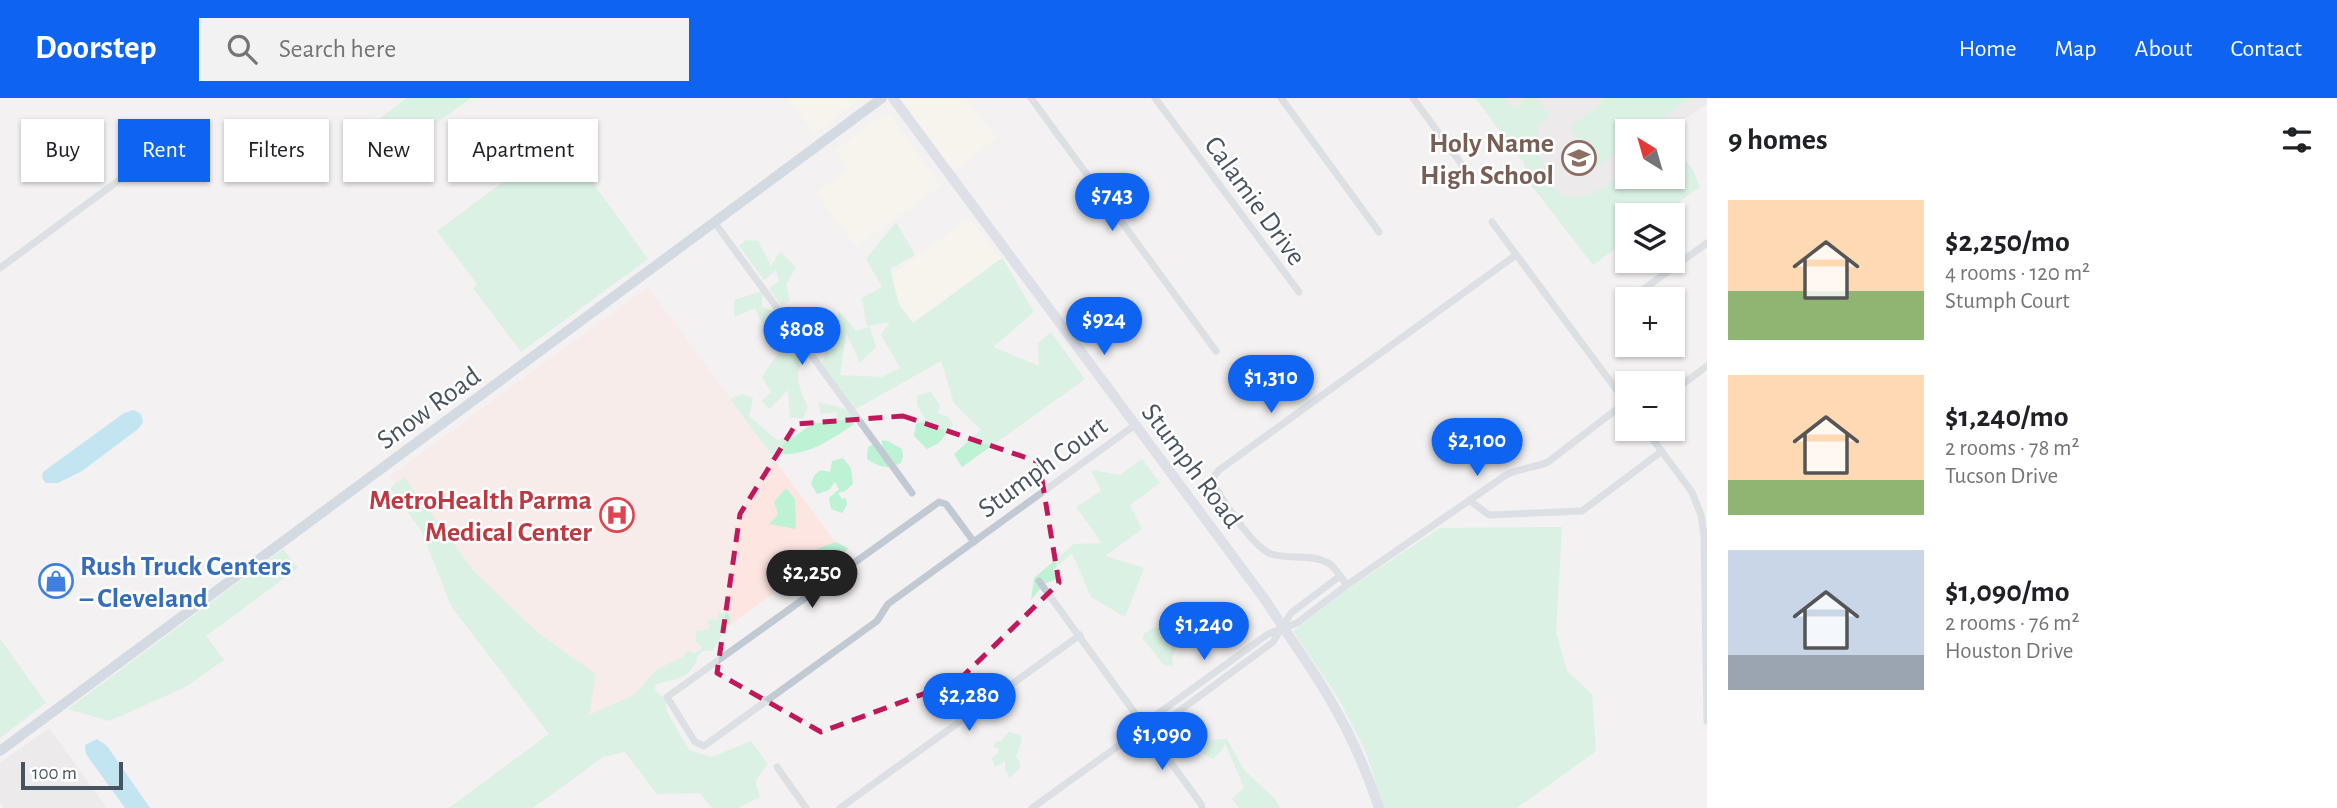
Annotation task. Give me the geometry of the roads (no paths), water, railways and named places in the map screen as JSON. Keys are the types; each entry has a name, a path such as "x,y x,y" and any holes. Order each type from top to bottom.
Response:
{"main road":[{"name":"Snow Road","path":"0,751 882,98"},
{"name":"Stumph Road","path":"893,98 1266,601 1341,718 1365,769 1379,808"}],"street":[{"path":"1031,98 1216,351"},
{"name":"Calamie Drive","path":"1155,98 1299,292"},
{"path":"1281,98 1379,232"},
{"path":"1413,98 1465,169"},
{"path":"0,268 118,181"},
{"path":"1492,222 1615,387"},
{"path":"715,223 912,493"},
{"path":"1647,287 1707,243"},
{"path":"1347,585 1331,565 1321,560 1284,557 1261,549 1217,491 1212,478 1219,470 1516,255"},
{"path":"1685,382 1707,366"},
{"path":"1032,808 1268,634 1297,623 1469,500 1515,470 1548,462 1615,412"},
{"name":"Stumph Court","path":"974,542 946,504 939,502 667,697 695,742 704,746 877,621 887,604 974,542 1135,425"},
{"path":"1654,441 1697,502 1705,535 1707,721"},
{"path":"1469,500 1489,514 1581,511 1662,451"},
{"path":"1283,628 1291,613 1340,576"},
{"path":"1039,581 1146,726 1202,808"},
{"path":"840,808 1080,635"},
{"path":"777,767 806,808"}],"water":[{"path":"134,410 141,414 143,422 138,429 82,471 58,483 46,483 42,478 43,472 124,413"},
{"path":"97,739 107,746 150,808 125,808 86,754 85,745"}],"place":[{"name":"Holy Name High School","path":"1579,158"},
{"name":"MetroHealth Parma Medical Center","path":"617,515"},
{"name":"Rush Truck Centers – Cleveland","path":"56,581"}]}
